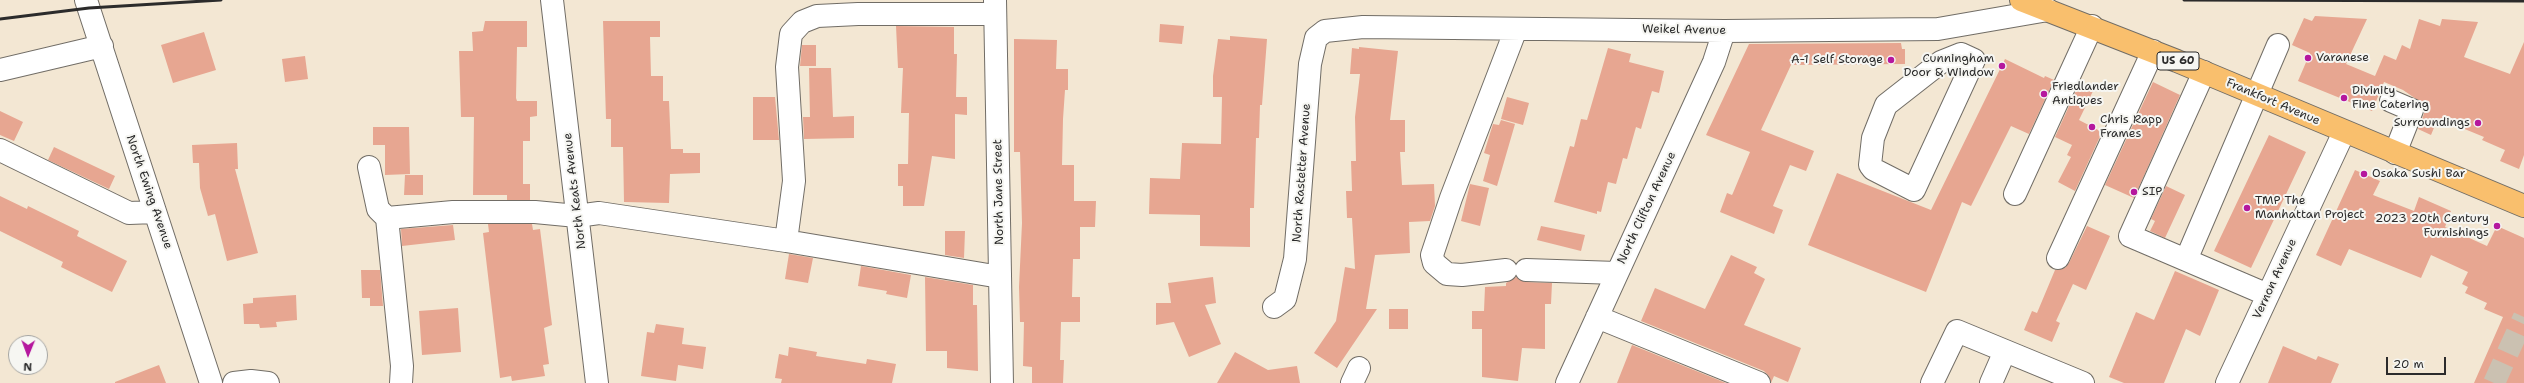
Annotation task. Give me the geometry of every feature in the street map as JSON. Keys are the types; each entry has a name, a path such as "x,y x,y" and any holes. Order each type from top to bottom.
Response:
{"main road":[{"name":"Frankfort Avenue","path":"2021,0 2092,26 2524,206"}],"street":[{"name":"North Ewing Avenue","path":"86,0 211,383"},
{"name":"North Keats Avenue","path":"552,0 597,383"},
{"path":"786,241 794,181 787,67 791,34 802,22 817,16 995,7"},
{"name":"North Jane Street","path":"995,7 1002,383"},
{"name":"Weikel Avenue","path":"1320,34 1334,28 1363,27 1724,31 1938,29 2048,10"},
{"path":"1959,26 1961,54"},
{"path":"2015,194 2092,26"},
{"path":"1516,29 1451,198 1432,255 1434,263 1448,274 1462,275 1516,270 1617,273"},
{"name":"North Clifton Avenue","path":"1567,383 1714,62 1724,31"},
{"name":"North Rastetter Avenue","path":"1274,307 1285,299 1295,259 1310,64 1316,38 1320,34"},
{"path":"2186,260 2278,45"},
{"path":"0,70 102,46"},
{"path":"2058,258 2153,51"},
{"path":"1961,54 1974,60 1914,190 1873,169 1870,166 1873,138 1886,105 1940,62 1961,54"},
{"path":"2204,72 2130,236 2268,295"},
{"path":"2391,101 2412,110 2395,153"},
{"name":"Vernon Avenue","path":"2227,383 2344,132"},
{"path":"0,150 129,213 155,212"},
{"path":"368,167 378,209 387,218 402,366 401,383"},
{"path":"387,218 453,212 535,212 578,216 599,214 786,241 1000,277"},
{"path":"1597,317 1759,383"},
{"path":"1932,383 1957,331 2083,383"},
{"path":"1991,383 2005,351"},
{"path":"234,383 252,381 268,383"}],"building":[{"path":"2315,16 2367,19 2346,64 2375,76 2384,55 2396,60 2402,45 2410,49 2419,19 2440,26 2442,19 2478,22 2464,57 2510,74 2524,42 2524,155 2519,169 2500,161 2505,150 2482,140 2484,137 2438,118 2431,135 2418,129 2424,114 2422,103 2403,90 2384,82 2372,111 2298,81 2310,53 2292,45 2304,18 2312,21"},
{"path":"485,21 527,21 527,47 517,47 516,98 517,101 537,101 537,116 530,117 530,141 523,141 523,184 530,184 530,200 507,200 507,195 473,195 474,117 461,117 459,51 473,51 472,32 483,31"},
{"path":"603,21 660,21 660,37 650,37 651,76 663,76 663,101 669,101 671,149 683,149 683,153 700,153 700,173 670,174 669,203 624,202 623,147 611,147 611,119 606,119"},
{"path":"1160,24 1184,26 1182,44 1159,42"},
{"path":"896,26 954,27 954,54 957,54 956,97 967,97 967,115 955,114 955,159 932,156 924,206 903,206 903,186 898,186 898,164 908,164 909,113 901,113 903,68 898,68"},
{"path":"204,32 216,70 173,83 161,45"},
{"path":"1230,36 1267,39 1262,105 1260,105 1259,138 1256,138 1254,208 1250,208 1250,247 1200,246 1200,215 1149,214 1150,178 1180,179 1182,143 1221,144 1222,97 1213,97 1213,76 1218,39 1230,40"},
{"path":"1014,39 1057,40 1056,69 1068,69 1068,90 1065,90 1063,119 1062,165 1074,165 1074,201 1096,201 1095,227 1080,227 1080,259 1073,259 1072,297 1080,297 1080,322 1061,322 1060,360 1064,360 1063,383 1032,383 1032,367 1023,366 1024,322 1020,322 1019,287 1022,223 1020,152 1014,152"},
{"path":"1901,43 1902,49 1905,49 1905,64 1791,65 1761,130 1814,151 1806,171 1790,165 1773,206 1783,210 1774,234 1720,212 1727,193 1732,195 1733,193 1750,152 1706,135 1749,44"},
{"path":"802,45 816,45 816,66 800,66"},
{"path":"1359,47 1398,51 1390,120 1405,120 1405,152 1400,152 1402,185 1434,184 1435,206 1430,221 1409,222 1410,253 1375,255 1366,309 1377,309 1337,368 1314,353 1336,321 1345,267 1355,269 1352,218 1347,218 1346,191 1352,191 1351,161 1356,161 1355,117 1360,74 1350,74 1352,48 1359,49"},
{"path":"1608,48 1631,54 1629,62 1664,71 1659,93 1652,91 1641,129 1636,127 1627,159 1623,158 1616,184 1608,182 1601,212 1597,211 1597,214 1554,202 1570,146 1574,147 1581,119 1587,120"},
{"path":"305,56 308,79 285,82 282,59"},
{"path":"2005,59 2044,78 2045,76 2054,80 2029,134 2011,126 1971,206 1962,202 1926,292 1808,245 1837,173 1931,210"},
{"path":"809,68 831,68 833,117 854,116 854,138 804,139 803,117 810,117"},
{"path":"2080,82 2094,89 2079,120 2102,132 2075,191 2058,182 2071,157 2067,155 2072,145 2055,137"},
{"path":"2153,82 2180,95 2134,198 2105,185"},
{"path":"753,97 775,97 779,140 753,140"},
{"path":"1507,97 1529,103 1523,125 1501,119"},
{"path":"0,111 23,122 14,141 0,135"},
{"path":"1501,120 1515,124 1497,186 1483,181 1490,155 1484,153 1493,124 1499,125"},
{"path":"373,127 409,127 410,174 385,175 385,145 373,145"},
{"path":"2269,135 2306,152 2251,268 2214,251"},
{"path":"237,143 238,169 235,169 258,253 227,261 215,214 208,216 200,188 199,163 193,163 192,145"},
{"path":"54,147 115,176 109,189 48,160"},
{"path":"2355,170 2380,181 2373,195 2414,211 2419,197 2451,211 2445,227 2487,246 2497,226 2524,238 2524,383 2474,383 2503,317 2484,309 2487,303 2465,293 2468,287 2462,284 2468,272 2431,255 2421,278 2349,249 2341,266 2316,255"},
{"path":"405,175 423,175 423,195 404,195"},
{"path":"1470,184 1489,188 1480,226 1461,221"},
{"path":"2166,186 2185,195 2165,238 2150,231 2155,221 2151,219"},
{"path":"0,196 27,209 28,206 79,231 77,236 127,261 112,292 61,267 63,262 0,231"},
{"path":"488,224 532,224 533,230 540,229 552,325 544,328 549,364 543,365 545,376 512,381 511,376 500,378 483,233 489,232"},
{"path":"453,225 455,240 402,246 401,229"},
{"path":"1541,226 1585,235 1581,251 1537,240"},
{"path":"2087,226 2110,236 2086,290 2073,284 2056,321 2060,323 2052,342 2024,330 2032,311 2037,313 2055,270 2065,268 2069,263"},
{"path":"945,231 965,231 964,258 945,255"},
{"path":"789,254 813,258 808,283 785,279"},
{"path":"1731,255 1757,267 1754,273 1765,279 1744,325 1801,348 1788,382 1774,376 1771,383 1769,376 1764,371 1641,321 1655,288 1705,309"},
{"path":"861,266 911,275 907,298 886,294 887,291 858,286"},
{"path":"361,270 380,270 383,306 370,306 370,298 362,298"},
{"path":"2175,271 2219,290 2200,336 2186,329 2164,383 2124,383 2109,377 2136,312 2154,320"},
{"path":"925,277 973,285 973,305 977,305 978,371 947,368 947,351 926,351"},
{"path":"1213,277 1216,303 1205,305 1221,344 1189,357 1174,322 1156,325 1156,303 1171,303 1168,283"},
{"path":"1516,277 1525,282 1552,283 1551,304 1545,304 1545,349 1522,348 1518,381 1482,377 1482,329 1472,329 1472,311 1484,311 1485,287 1506,286 1506,283"},
{"path":"296,295 297,320 276,322 277,327 260,328 259,324 244,324 243,304 253,303 253,298"},
{"path":"458,308 461,352 422,355 419,311"},
{"path":"1389,309 1408,309 1408,329 1389,329"},
{"path":"656,324 684,328 682,344 706,347 703,369 678,365 676,381 641,376 647,332 654,333"},
{"path":"1632,345 1726,383 1617,383"},
{"path":"2283,346 2316,360 2318,356 2339,364 2331,383 2268,383"},
{"path":"789,347 817,352 816,356 866,364 867,359 896,364 892,383 781,383 782,379 775,378 779,354 788,356"},
{"path":"1235,352 1268,370 1297,366 1300,383 1217,383"},
{"path":"159,365 166,383 115,383 115,382"}],"tunnel":[{"path":"2494,383 2524,317"}],"railway":[{"path":"0,19 89,8 221,0"},
{"path":"2184,0 2524,1"}],"place":[{"name":"Varanese","path":"2308,58"},
{"name":"A-1 Self Storage","path":"1891,60"},
{"name":"Cunningham Door & Window","path":"2002,66"},
{"name":"Friedlander Antiques","path":"2044,94"},
{"name":"Divinity Fine Catering","path":"2344,98"},
{"name":"Surroundings","path":"2478,123"},
{"name":"Chris Rapp Frames","path":"2092,127"},
{"name":"Osaka Sushi Bar","path":"2364,174"},
{"name":"SIP","path":"2134,192"},
{"name":"TMP The Manhattan Project","path":"2247,208"},
{"name":"2023 20th Century Furnishings","path":"2497,226"}]}
